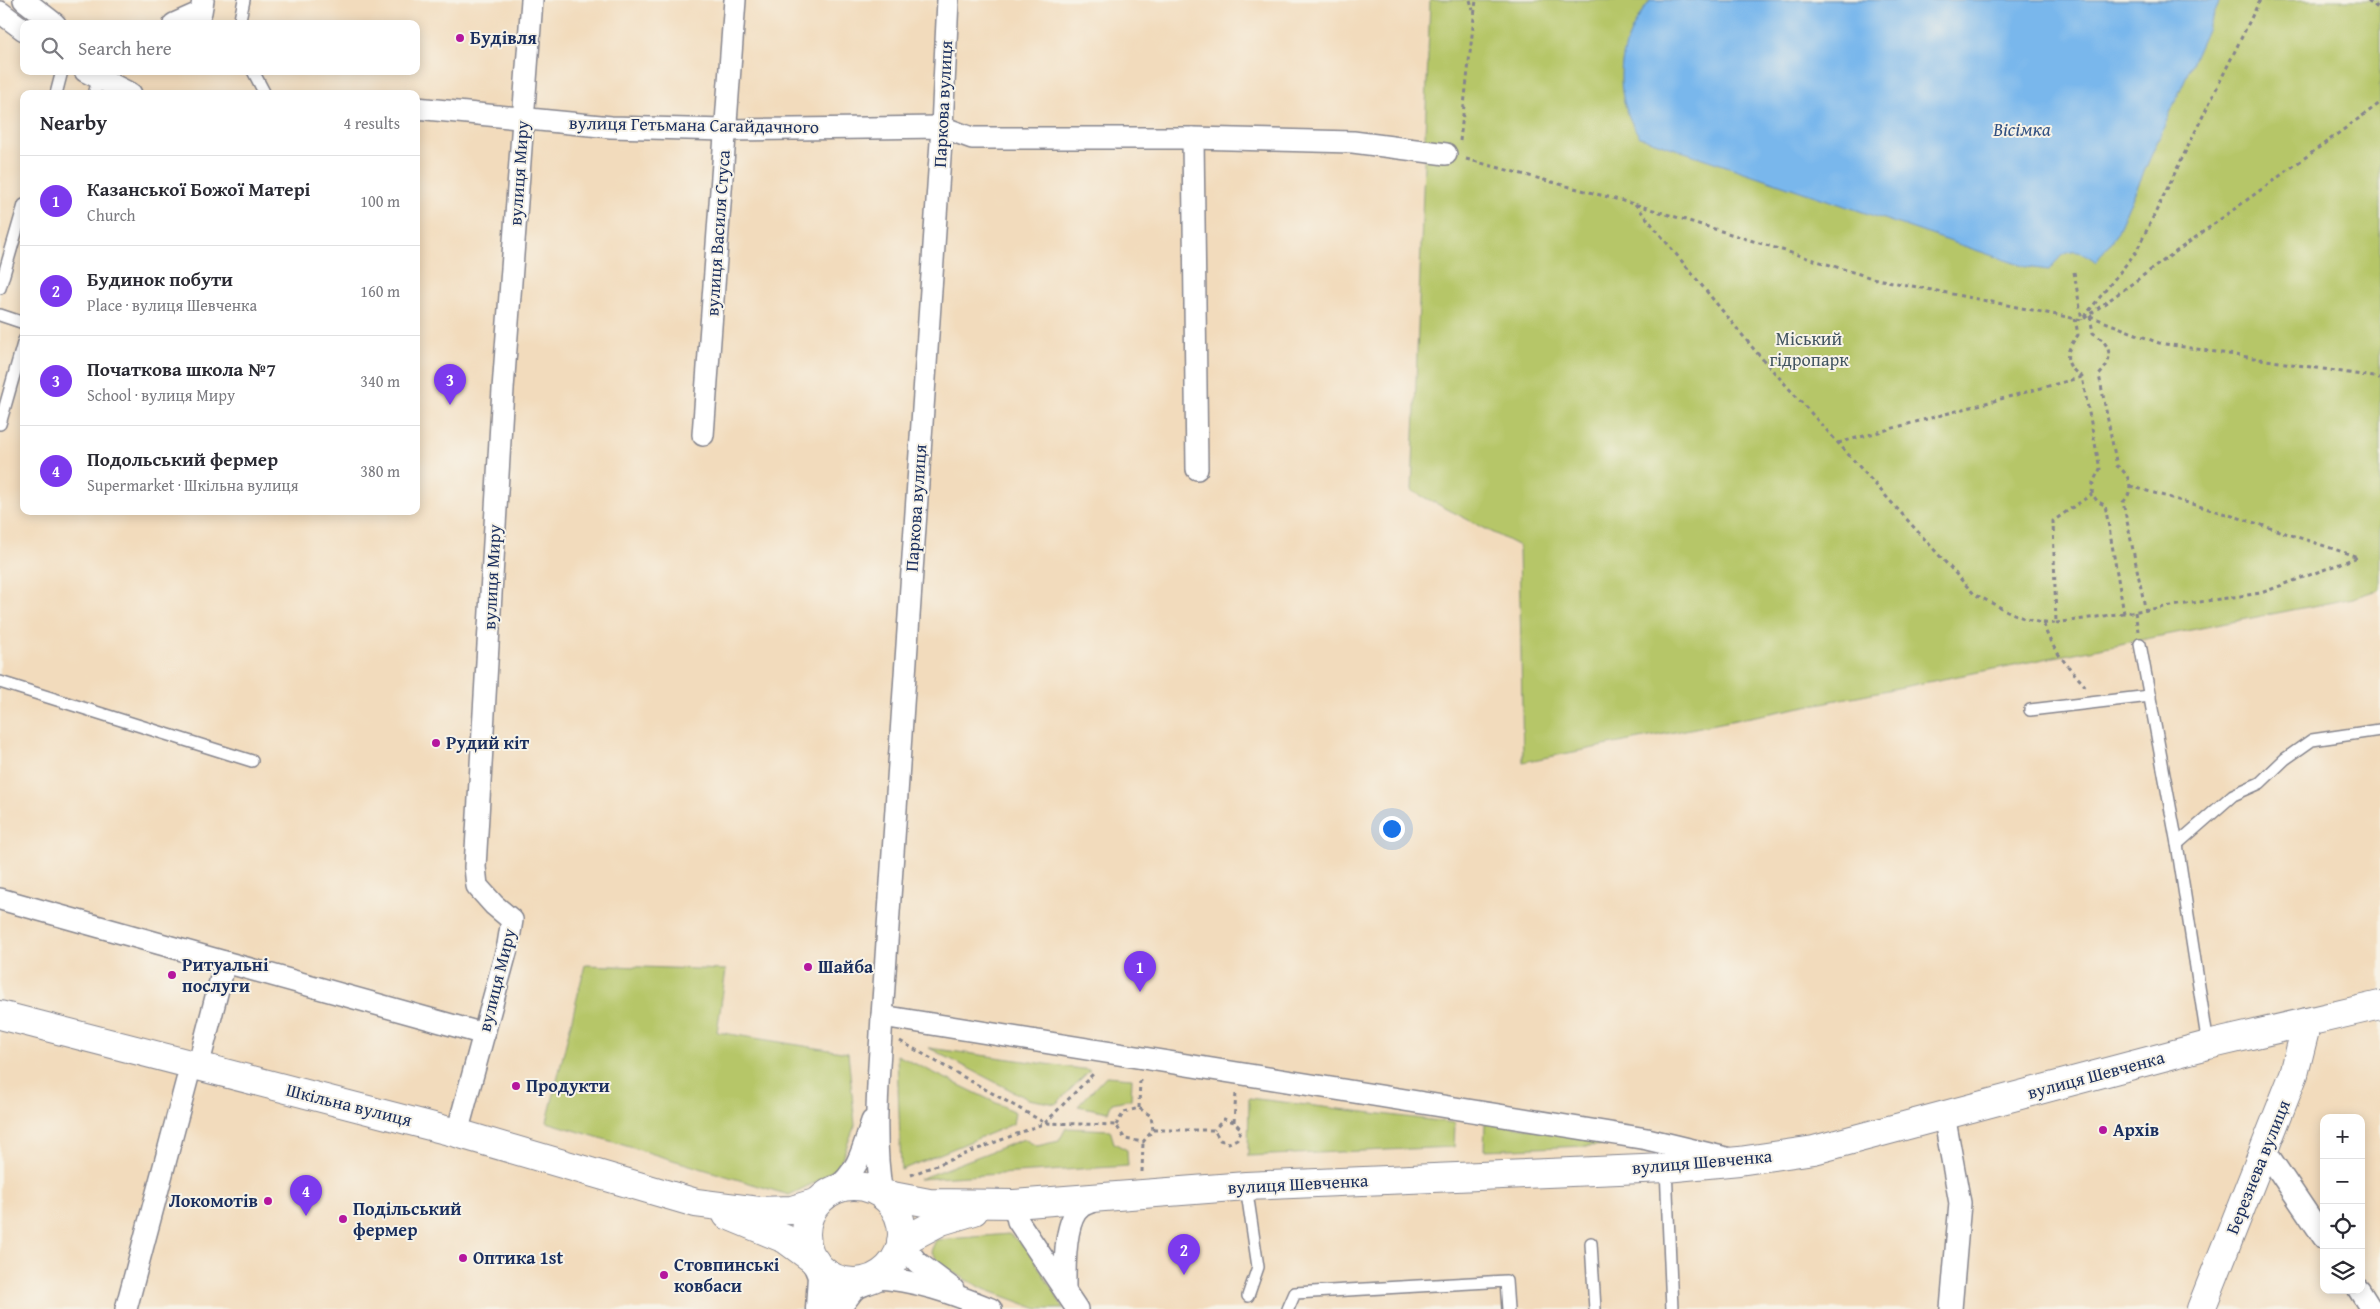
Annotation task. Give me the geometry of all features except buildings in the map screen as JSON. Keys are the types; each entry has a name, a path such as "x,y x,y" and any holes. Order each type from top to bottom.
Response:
{"main road":[{"name":"вулиця Шевченка","path":"882,1194 929,1203 1010,1204 1246,1186 1666,1168 1739,1161 1814,1150 2208,1045 2380,1006"},
{"name":"Шкільна вулиця","path":"0,1016 457,1133 696,1203 785,1239 815,1261"},
{"name":"Березнева вулиця","path":"2201,1309 2294,1074 2307,1022"},
{"path":"855,1186 864,1187 882,1194 895,1208 899,1217 901,1242 896,1256 890,1265 873,1278 855,1281 837,1278 815,1261 807,1242 806,1231 812,1211 827,1196 855,1186"},
{"name":"Шкільна вулиця","path":"696,1203 759,1211 792,1210 827,1196"},
{"name":"вулиця Шевченка","path":"901,1242 941,1221 1010,1204"}],"street":[{"path":"24,0 50,20"},
{"path":"183,20 201,12 204,0"},
{"name":"вулиця Миру","path":"457,1133 508,945 512,920 494,905 477,886 475,867 502,389 532,0"},
{"name":"вулиця Василя Стуса","path":"703,435 734,0"},
{"name":"Паркова вулиця","path":"877,1106 942,127 948,0"},
{"path":"0,12 20,27"},
{"path":"93,81 119,90"},
{"name":"вулиця Гетьмана Сагайдачного","path":"420,108 611,127 725,130 942,127"},
{"path":"942,127 972,138 1193,138 1352,142 1452,156"},
{"path":"1193,138 1197,469"},
{"path":"0,899 484,1034"},
{"path":"126,1309 225,962"},
{"path":"882,1016 1647,1139 1739,1161"},
{"path":"877,1106 878,1170 882,1194"},
{"path":"827,1196 849,1179 858,1162 877,1106"},
{"path":"1944,1114 1960,1203 1951,1309"},
{"path":"2264,1149 2320,1232"},
{"path":"1064,1290 1065,1252 1069,1229 1080,1207 1104,1196"},
{"path":"1010,1204 1018,1221 1077,1309"},
{"path":"901,1242 917,1262 982,1305"},
{"path":"815,1261 822,1276 818,1309"},
{"path":"836,1309 853,1287 873,1278 890,1278 929,1287 982,1305"},
{"path":"2362,1294 2371,1309"}],"lane":[{"path":"241,20 244,0"},
{"path":"57,90 61,75"},
{"path":"254,75 263,90"},
{"path":"0,288 20,219"},
{"path":"0,316 20,322"},
{"path":"0,424 20,354"},
{"path":"2140,644 2177,844 2208,1045"},
{"path":"0,682 252,761"},
{"path":"2030,710 2150,696"},
{"path":"2177,844 2234,795 2260,783 2285,759 2312,740 2380,730"},
{"path":"1666,1168 1672,1309"},
{"path":"1246,1186 1258,1267 1248,1296"},
{"path":"1591,1243 1595,1309"},
{"path":"1288,1309 1295,1293 1506,1281 1508,1309"}],"path":[{"path":"1470,0 1474,13"},
{"path":"1476,0 1452,156 1634,204 1872,278 2082,320 2380,103"},
{"path":"2082,320 2136,252 2260,0"},
{"path":"2368,0 2380,10"},
{"path":"1634,204 1757,353 1974,594 2044,624 2056,623 2146,612 2261,593 2358,557 2242,519 2130,486"},
{"path":"2074,272 2082,320"},
{"path":"2090,316 2159,343 2380,378"},
{"path":"2090,316 2093,333 2104,340 2110,354 2107,368 2099,375 2117,466 2127,474 2130,486 2128,497 2123,502 2146,612"},
{"path":"2075,318 2078,335 2070,346 2067,361 2072,371 2082,377 2100,469 2095,475 2092,494 2098,502 2105,505 2124,614"},
{"path":"1838,443 2082,377"},
{"path":"2056,623 2053,521 2092,494"},
{"path":"2044,624 2046,633 2058,653 2098,702"},
{"path":"882,1016 890,1035 1045,1123"},
{"path":"890,1035 909,1038"},
{"path":"1139,1108 1140,1070"},
{"path":"1045,1123 1096,1071"},
{"path":"1234,1122 1237,1084"},
{"path":"1116,1125 1124,1112 1139,1108"},
{"path":"1139,1108 1150,1116 1153,1130"},
{"path":"1153,1130 1214,1130 1224,1119 1234,1122 1241,1129 1237,1139 1229,1143 1220,1140 1214,1130"},
{"path":"882,1194 890,1183 1045,1123 1116,1125"},
{"path":"1116,1125 1125,1140 1143,1142"},
{"path":"1142,1172 1143,1142 1153,1130"},
{"path":"1132,1173 1152,1172"}],"green space":[{"name":"Міський гідропарк","path":"1430,0 2380,0 2380,589 2353,598 1523,762 1519,546 1412,491"},
{"path":"585,965 726,970 717,1032 848,1053 855,1125 839,1166 814,1183 789,1195 547,1122"},
{"path":"929,1048 1090,1070 1056,1104 1028,1099"},
{"path":"897,1055 1015,1112 1013,1124 901,1170"},
{"path":"1106,1076 1132,1078 1131,1099 1112,1103 1108,1112 1078,1106"},
{"path":"1249,1098 1455,1123 1454,1147 1248,1156"},
{"path":"1485,1122 1638,1144 1484,1150"},
{"path":"1066,1128 1110,1130 1114,1143 1127,1150 1128,1166 919,1179 1024,1139 1037,1146 1059,1141"},
{"path":"1009,1234 1028,1249 1064,1309 1038,1309 984,1289 943,1267 931,1251 936,1240"}],"water":[{"name":"Вісімка","path":"1651,0 2220,0 2117,233 2096,262 2082,253 2071,252 2060,258 2049,270 2026,267 1640,137 1630,120 1624,103 1621,67 1631,33"}],"place":[{"name":"Будівля","path":"460,38"},
{"name":"Початкова школа №7","path":"450,405"},
{"name":"Рудий кіт","path":"436,743"},
{"name":"Шайба","path":"808,967"},
{"name":"Ритуальнi послуги","path":"172,975"},
{"name":"Казанської Божої Матері","path":"1140,992"},
{"name":"Продукти","path":"516,1086"},
{"name":"Архiв","path":"2103,1130"},
{"name":"Локомотiв","path":"268,1201"},
{"name":"Подольський фермер","path":"306,1216"},
{"name":"Подільський фермер","path":"343,1219"},
{"name":"Оптика 1st","path":"463,1258"},
{"name":"Стовпинські ковбаси","path":"664,1275"},
{"name":"Будинок побути","path":"1184,1275"}]}
